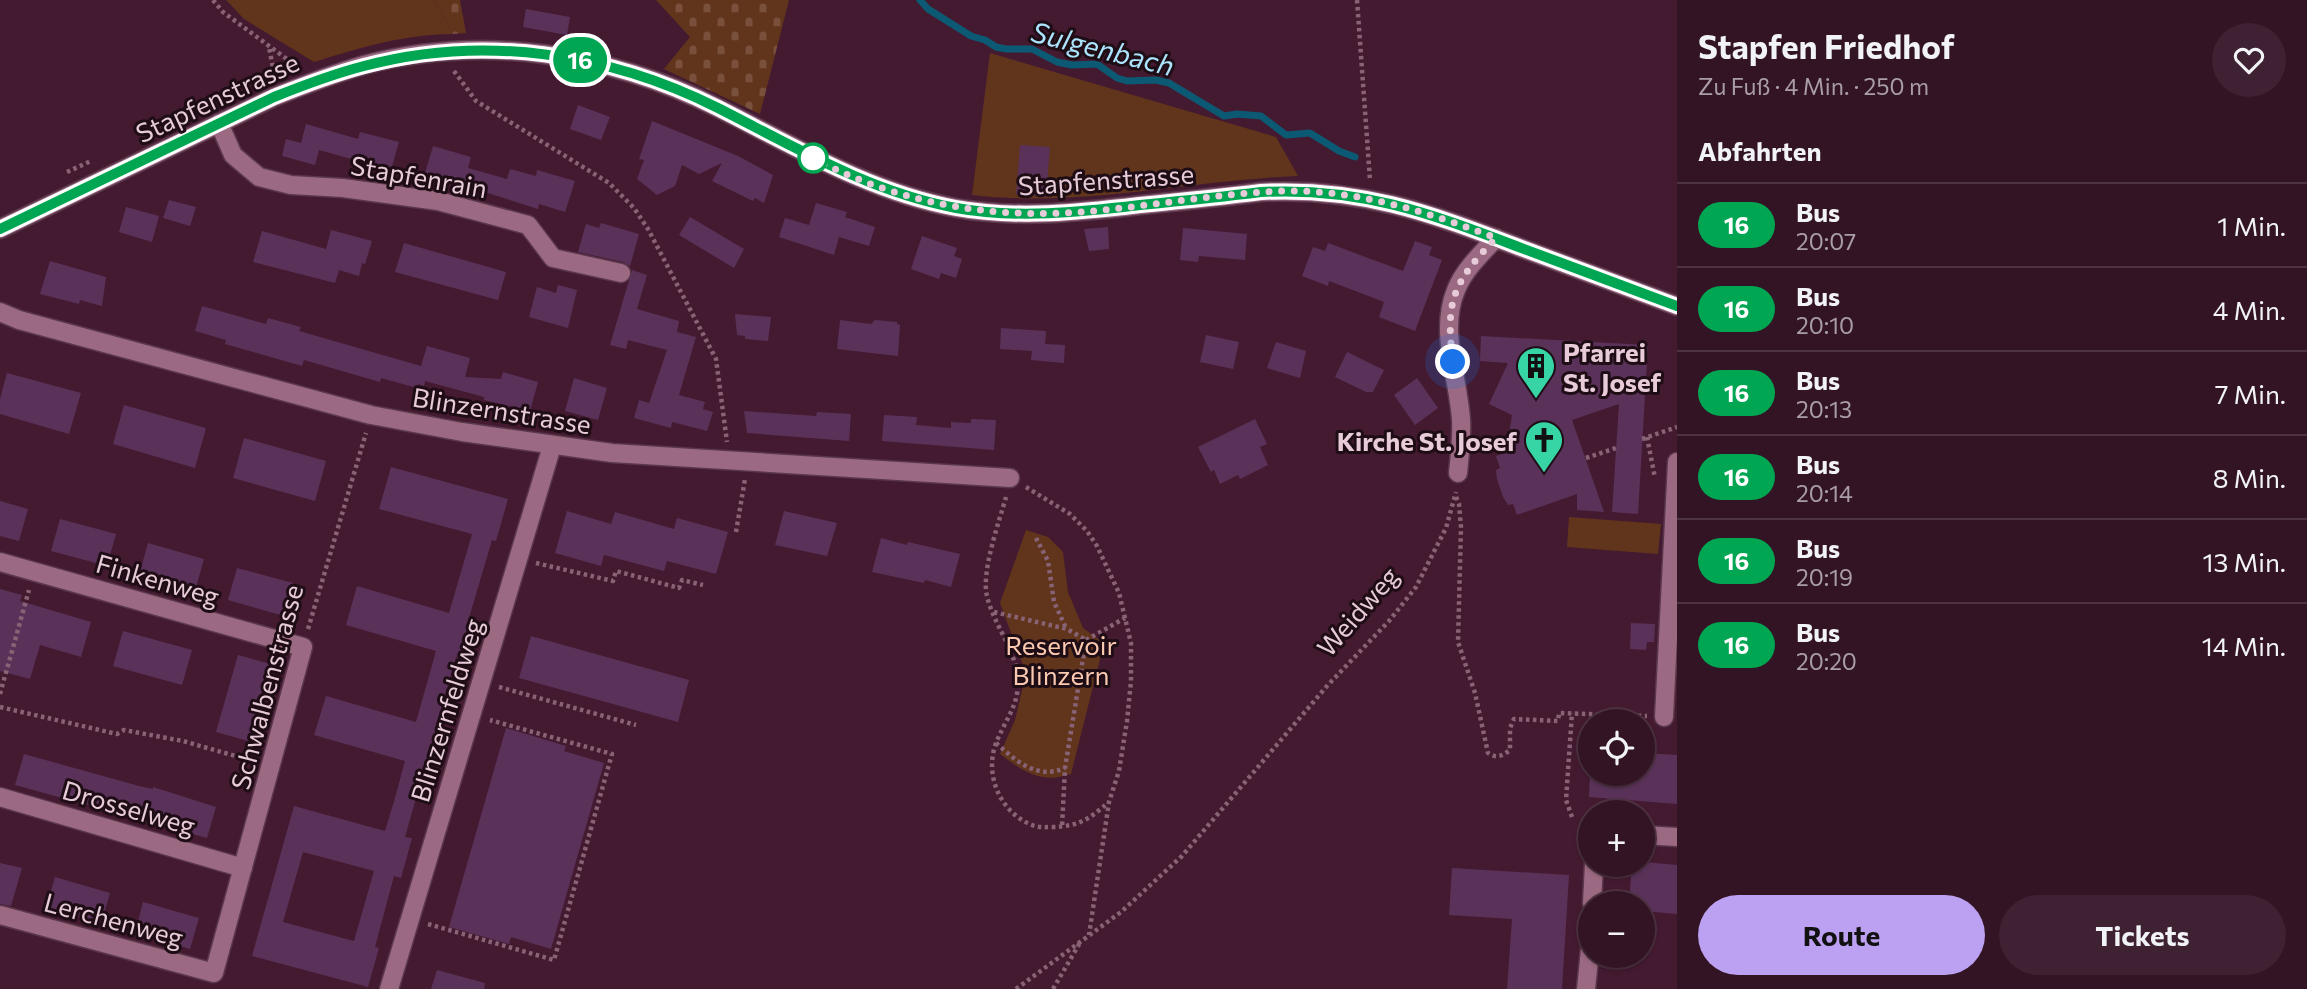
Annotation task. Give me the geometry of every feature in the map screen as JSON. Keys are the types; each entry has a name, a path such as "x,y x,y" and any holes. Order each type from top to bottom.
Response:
{"street":[{"name":"Stapfenstrasse","path":"0,229 274,97 318,80 408,56 448,52 518,51 577,59 635,73 690,94 818,161 873,185 957,208 1037,214 1080,212 1288,191 1369,199 1434,215 1677,306"},
{"name":"Stapfenrain","path":"219,123 233,155 258,177 291,185 356,189 438,201 528,225 553,258 621,273"},
{"path":"1458,473 1461,420 1449,328 1451,307 1456,289 1471,265 1496,238"},
{"name":"Blinzernstrasse","path":"0,312 19,320 371,415 552,446 612,453 1010,478"},
{"name":"Blinzernfeldweg","path":"389,989 552,446"},
{"path":"1664,717 1677,462"},
{"name":"Finkenweg","path":"0,562 303,647"},
{"name":"Schwalbenstrasse","path":"214,973 303,647"},
{"name":"Drosselweg","path":"0,797 243,867"},
{"path":"1655,836 1677,837"},
{"name":"Lerchenweg","path":"0,915 214,973"},
{"path":"1586,989 1588,968"}],"path":[{"path":"213,0 223,12 318,80"},
{"path":"1357,0 1369,161 1369,199"},
{"path":"453,69 476,101 609,183 634,208 648,229 716,359 729,460"},
{"name":"Schwalbenstrasse","path":"303,647 371,415"},
{"path":"1642,439 1677,427"},
{"path":"1586,458 1616,448"},
{"path":"736,532 748,461"},
{"name":"Weidweg","path":"1016,989 1121,912 1182,856 1327,686 1389,621 1427,569 1446,528 1458,473"},
{"path":"1088,935 1109,802 1119,771 1131,681 1131,643 1119,593 1087,531 1070,514 1010,478 985,578 987,596 1014,659 1018,686 1009,721 996,743 993,755 994,783 999,797 1008,809 1015,816 1038,828 1062,827 1084,821 1109,802"},
{"path":"1455,496 1459,504 1461,527 1458,642 1475,693 1488,753 1501,757 1510,750 1510,728 1514,719 1558,721 1559,713 1664,717"},
{"path":"1036,538 1048,561 1054,602 1067,629"},
{"path":"518,559 613,581 616,571 679,588 682,580 703,585"},
{"path":"0,694 34,572"},
{"path":"993,611 1067,629 1086,640"},
{"path":"1086,640 1125,618"},
{"path":"1062,827 1065,768 1086,640"},
{"path":"481,682 636,726"},
{"path":"0,707 117,734 124,730 183,741 271,766"},
{"path":"1572,713 1566,800 1572,817"},
{"path":"410,919 554,960 612,754 471,715"},
{"path":"996,743 1027,767 1039,772 1052,774 1065,768"},
{"name":"Weidweg","path":"1053,989 1082,939"}],"green space":[{"path":"226,0 434,0 453,34 400,39 314,62 244,19"},
{"path":"434,0 460,0 466,33 453,34"},
{"path":"656,0 789,0 760,114 664,69 690,37"},
{"path":"990,53 1276,137 1298,176 1094,196 1013,198 972,195"},
{"path":"1569,517 1661,524 1658,554 1567,547"},
{"name":"Reservoir Blinzern","path":"1026,530 1048,537 1063,552 1068,592 1083,628 1104,643 1071,774 1060,777 1033,774 1000,754 1015,720 1026,673 1000,603"}],"building":[{"path":"526,9 570,17 567,35 523,27"},
{"path":"578,105 610,117 601,140 570,129"},
{"path":"652,121 738,156 773,175 764,203 755,198 753,201 712,181 722,163 699,174 682,165 675,186 657,195 637,179 644,160 639,159"},
{"path":"306,124 358,139 360,132 399,142 391,170 319,150 315,165 282,156 286,139 301,143"},
{"path":"1020,145 1050,147 1046,197 1016,194"},
{"path":"433,146 471,157 468,168 507,179 510,169 536,176 537,170 575,181 565,212 539,204 538,209 425,173"},
{"path":"169,200 196,207 190,226 163,218"},
{"path":"816,203 847,212 845,217 875,227 869,246 839,237 834,255 779,237 785,218 809,225"},
{"path":"126,207 159,216 152,242 119,232"},
{"path":"690,217 744,249 734,268 679,235"},
{"path":"601,223 639,234 630,266 578,252 586,224 599,228"},
{"path":"1108,227 1109,249 1089,251 1084,229"},
{"path":"1183,228 1247,234 1245,260 1199,256 1198,262 1180,260"},
{"path":"331,230 372,241 359,276 339,270 335,283 253,262 262,231 326,249"},
{"path":"922,236 957,248 954,256 962,259 956,278 941,273 939,279 911,269"},
{"path":"1415,241 1432,247 1429,255 1442,260 1415,331 1379,317 1384,302 1329,281 1328,286 1302,276 1313,247 1325,251 1328,243 1403,271"},
{"path":"404,243 506,272 498,300 395,272"},
{"path":"50,261 106,277 102,306 80,300 79,304 40,294"},
{"path":"632,270 647,275 637,309 679,321 677,332 696,337 679,395 705,402 703,409 713,412 707,431 672,422 671,428 634,418 639,400 649,403 667,350 628,340 626,349 610,345"},
{"path":"558,285 577,290 568,328 529,317 537,287 556,293"},
{"path":"202,306 266,324 268,318 301,327 299,331 421,366 427,346 470,358 465,377 501,379 503,372 538,382 530,411 425,381 424,386 418,384 417,388 381,378 380,382 304,360 302,366 225,344 226,340 195,331"},
{"path":"735,314 771,317 768,341 745,339 745,336 737,335"},
{"path":"840,320 871,324 875,320 897,322 900,325 898,356 837,349"},
{"path":"1001,328 1046,331 1045,344 1065,345 1064,363 1031,360 1032,351 1000,349"},
{"path":"1206,335 1239,342 1233,369 1200,362"},
{"path":"1481,336 1648,345 1638,514 1612,512 1619,404 1572,420 1604,512 1577,510 1577,494 1517,515 1513,504 1508,505 1497,479 1496,470 1500,468 1496,456 1516,449 1509,435 1512,415 1489,404 1508,363 1480,361"},
{"path":"1276,342 1306,351 1300,378 1267,368"},
{"path":"1347,352 1384,370 1373,392 1366,392 1335,377"},
{"path":"7,373 81,393 69,434 0,414 0,399"},
{"path":"574,378 607,388 598,420 565,411"},
{"path":"1417,378 1438,408 1415,425 1394,395"},
{"path":"124,405 206,428 195,468 113,444"},
{"path":"744,411 816,416 817,412 851,414 849,441 747,433"},
{"path":"884,415 917,417 916,425 951,428 951,422 971,423 971,419 996,420 994,450 882,441"},
{"path":"1255,419 1267,444 1260,447 1268,465 1240,479 1238,475 1220,484 1198,447"},
{"path":"244,438 326,461 315,501 233,478"},
{"path":"391,467 508,499 496,541 492,540 469,618 473,620 462,658 456,657 436,727 442,729 431,768 425,766 405,837 412,838 401,878 394,876 375,947 379,948 368,987 252,956 294,806 385,831 395,798 405,761 314,735 326,696 416,722 436,651 346,625 357,586 449,613 472,534 379,509","holes":["303,852 374,871 354,941 283,922"]},
{"path":"0,501 28,509 19,541 0,536"},
{"path":"567,511 611,524 615,512 674,529 677,518 728,532 716,574 667,561 664,571 604,555 601,566 555,553"},
{"path":"784,511 837,523 827,556 775,545"},
{"path":"60,519 116,534 107,566 51,551"},
{"path":"881,538 960,554 951,587 872,572"},
{"path":"148,543 204,559 195,591 139,575"},
{"path":"237,568 293,583 284,616 228,600"},
{"path":"0,589 22,595 20,601 91,622 81,657 40,645 30,679 0,671"},
{"path":"1631,623 1655,624 1654,642 1647,642 1646,650 1630,649"},
{"path":"123,631 192,650 182,685 113,666"},
{"path":"531,636 689,680 678,722 519,678"},
{"path":"238,655 270,664 248,741 216,732"},
{"path":"506,728 566,746 564,751 604,763 551,949 511,937 509,944 449,927"},
{"path":"24,754 139,786 153,787 216,807 207,838 15,785"},
{"path":"1655,754 1677,755 1677,804 1655,802 1655,800 1589,797 1589,786 1655,786"},
{"path":"0,863 22,868 11,906 0,904"},
{"path":"1655,863 1677,865 1677,914 1655,912 1655,891 1630,891 1631,877 1655,877"},
{"path":"1452,868 1569,875 1562,989 1507,989 1512,919 1449,915"},
{"path":"55,877 110,893 101,924 46,908"},
{"path":"143,902 199,918 190,949 135,933"},
{"path":"437,970 485,983 484,989 431,989"}],"waterway":[{"name":"Sulgenbach","path":"920,0 928,9 971,36 996,47 1032,49 1057,62 1072,65 1097,64 1117,78 1127,81 1156,80 1169,83 1224,116 1261,116 1286,135 1310,133 1339,151 1355,157"}],"bus line":[{"name":"16","path":"0,229 274,97 318,80 364,65 408,56 491,50 518,51 577,59 635,73 690,94 818,161 873,185 957,208 1037,214 1080,212 1261,192 1288,191 1351,196 1434,215 1677,306"}],"place":[{"name":"Pfarrei St. Josef","path":"1536,400"},
{"name":"Kirche St. Josef","path":"1544,474"}],"route":[{"path":"813,158 873,185 914,198 957,208 999,212 1080,212 1288,191 1369,199 1434,215 1496,238 1471,265 1456,289 1449,328 1453,362"}]}
